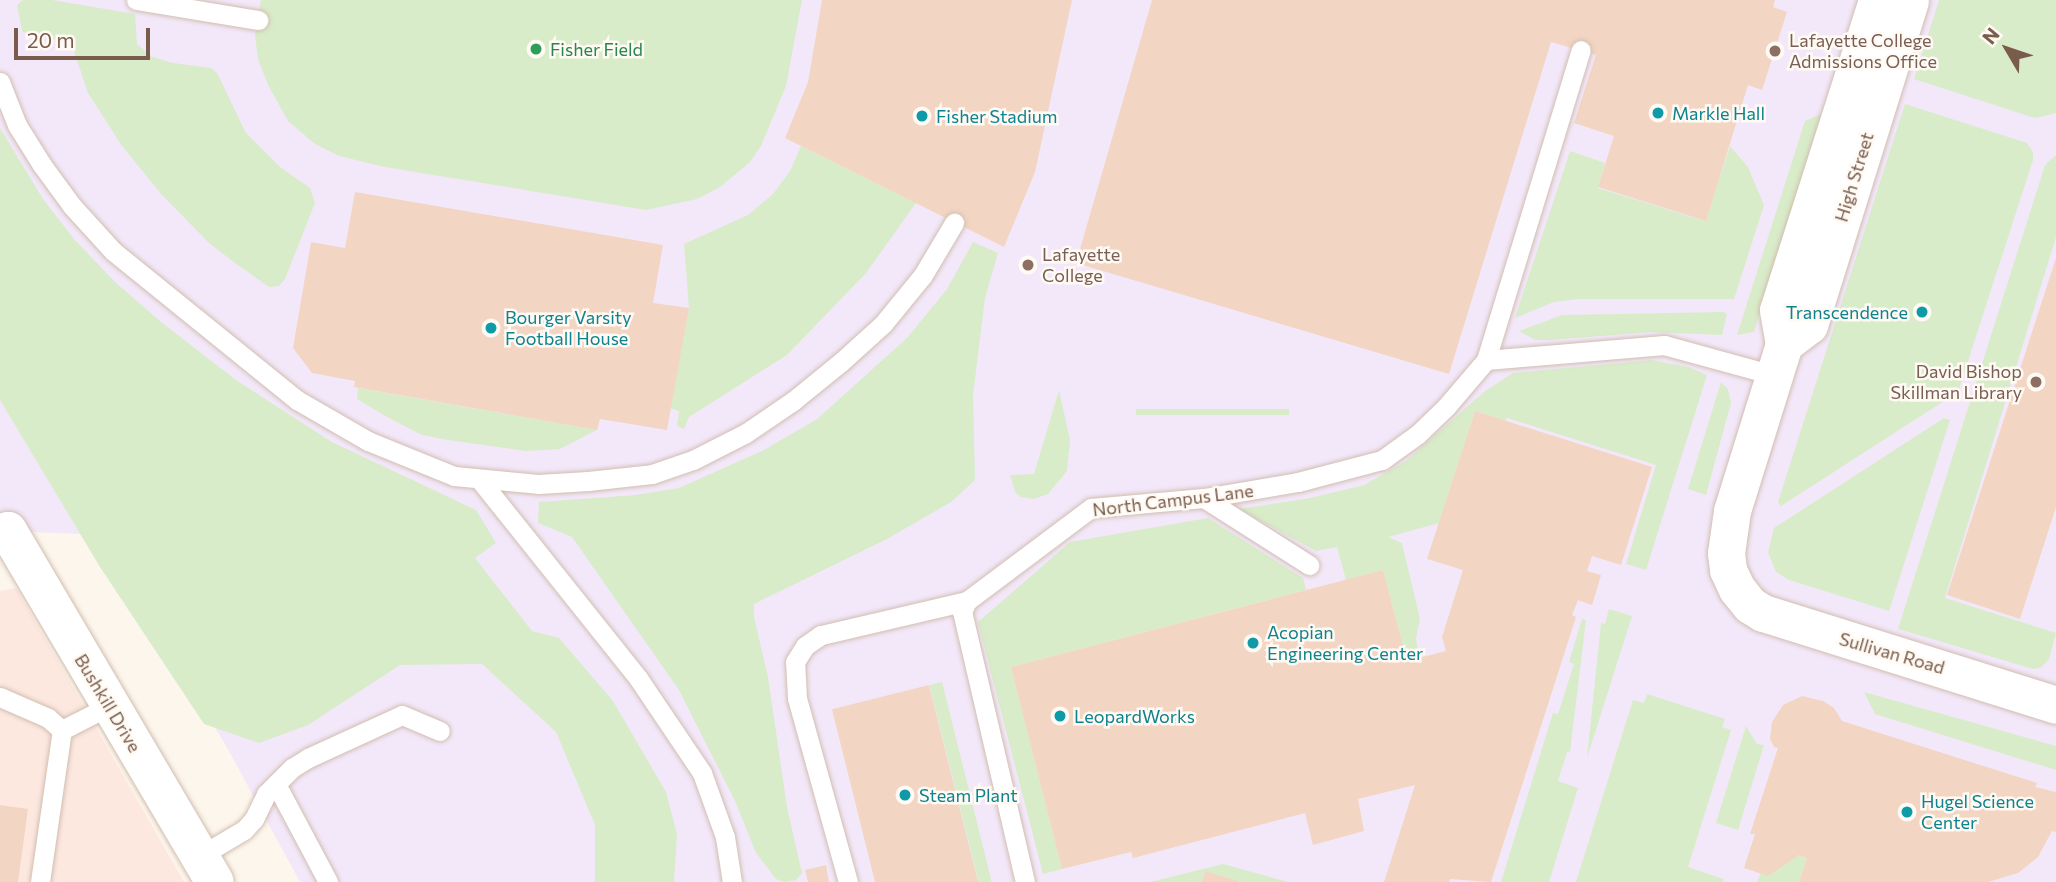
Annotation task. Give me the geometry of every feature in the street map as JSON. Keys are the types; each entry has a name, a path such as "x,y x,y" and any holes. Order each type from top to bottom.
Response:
{"street":[{"name":"High Street","path":"1737,589 1728,570 1727,534 1779,360 1778,310 1877,0"},
{"name":"High Street","path":"1779,360 1808,325 1910,0"},
{"name":"Bushkill Drive","path":"3,527 207,869"},
{"name":"Sullivan Road","path":"1737,589 1750,605 1777,619 1925,662 2056,705"}],"lane":[{"path":"136,0 258,20"},
{"name":"North Campus Lane","path":"967,601 1091,508 1204,498 1298,482 1382,460 1418,434 1446,407 1486,360 1581,50"},
{"path":"0,82 17,125 72,206 113,251 259,373 331,422 405,458 454,476 480,480 538,484 652,474 694,460 746,433 813,386 883,324 923,275 954,223"},
{"path":"1486,360 1664,345 1779,360"},
{"path":"480,480 638,678 702,773 725,837 732,882"},
{"path":"1204,498 1309,565"},
{"path":"848,882 797,698 795,662 805,646 821,635 967,601"},
{"path":"967,601 962,612 1025,882"},
{"path":"0,697 48,718 62,730"},
{"path":"62,730 109,706"},
{"path":"207,869 254,819 265,794 309,758 402,715 440,731"},
{"path":"40,882 62,730"},
{"path":"276,784 328,882"}],"shaded area":[{"name":"Lafayette College","path":"0,0 2056,0 2056,882 300,882 230,753 102,535 8,531 0,535"},
{"path":"16,588 184,882 0,882 0,591"}],"green space":[{"path":"23,0 52,0 135,14 137,44 150,56 173,63 211,68 217,73 246,133 280,167 310,188 315,203 285,279 279,286 269,287 209,243 162,195 122,146 88,93 71,42 31,36 22,31 17,5"},
{"path":"261,0 802,0 786,86 761,146 750,162 720,187 697,199 646,210 385,167 339,156 315,144 288,121 268,85 258,59 255,35"},
{"path":"1939,0 2056,0 2056,113 2035,118 1914,79"},
{"path":"1905,104 2027,143 2033,152 2033,160 1958,392 1781,506 1778,502"},
{"path":"1821,114 1754,332 1737,335 1805,121"},
{"path":"0,128 43,199 74,239 115,282 161,322 236,380 332,442 476,510 496,543 475,558 532,631 559,638 613,701 666,792 677,834 674,882 595,882 595,825 556,732 482,664 400,665 308,725 259,743 204,724 100,567 0,400"},
{"path":"801,146 916,203 866,273 787,355 689,417 684,429 677,426 679,411 670,408 689,308 684,244 748,215 773,194 790,171"},
{"path":"1730,146 1748,167 1764,205 1734,299 1578,299 1554,302 1515,318 1570,151 1605,163 1598,188 1705,221"},
{"path":"2056,155 2056,237 1945,598 2056,633 2049,659 2042,667 2033,669 1898,629 2045,165"},
{"path":"973,242 998,253 985,298 973,395 975,480 951,502 887,539 754,604 754,617 768,677 787,807 802,873 796,880 785,882 776,879 756,853 735,801 679,690 572,537 538,523 539,502 635,495 679,488 764,450 817,419 907,338 947,289"},
{"path":"1727,314 1722,335 1651,332 1535,340 1519,331 1562,315"},
{"path":"1651,360 1688,367 1707,375 1646,570 1626,564 1656,465 1507,418 1505,421 1475,411 1439,523 1388,537 1402,543 1420,619 1416,638 1419,659 1407,661 1383,570 1346,580 1337,547 1316,551 1239,509 1310,498 1364,485 1406,461 1485,391 1513,373"},
{"path":"1721,382 1728,389 1731,403 1706,495 1688,489"},
{"path":"358,388 597,430 560,449 526,451 448,440 422,435 387,417 357,399"},
{"path":"1059,390 1070,440 1067,471 1048,494 1034,499 1021,497 1015,492 1010,475 1034,474"},
{"path":"1136,409 1289,409 1289,415 1136,415"},
{"path":"1944,418 1950,420 1889,611 1789,580 1776,572 1768,552 1774,528"},
{"path":"1208,518 1303,578 1306,590 1011,667 1062,869 1043,874 978,622 1070,542"},
{"path":"1609,609 1632,616 1587,758 1601,623 1605,624"},
{"path":"1582,619 1586,620 1570,752 1567,752 1558,781 1578,788 1549,882 1501,882 1553,713 1558,714 1574,664 1569,662"},
{"path":"942,682 992,881 978,882 929,685"},
{"path":"1864,692 2056,746 2056,770 1875,714"},
{"path":"1647,694 1725,719 1722,727 1731,730 1688,867 1724,879 1723,882 1576,882 1633,700 1644,703"},
{"path":"1746,726 1757,744 1764,745 1738,830 1716,823"},
{"path":"1799,855 1807,858 1799,882 1757,882 1761,873"},
{"path":"1223,864 1288,882 1240,882 1205,871 1202,882 1150,882"}],"building":[{"name":"Fisher Stadium","path":"822,0 1072,0 1035,172 1004,247 785,138 808,82"},
{"path":"1152,0 1775,0 1773,7 1787,12 1762,90 1748,85 1706,221 1598,187 1614,136 1574,123 1596,55 1551,42 1449,374 1076,263"},
{"name":"Bourger Varsity Football House","path":"355,192 663,245 653,303 689,308 667,430 600,419 597,430 354,387 355,381 312,373 293,348 311,242 345,248"},
{"name":"David Bishop Skillman Library","path":"2056,258 2056,507 2020,619 1947,595"},
{"name":"Acopian Engineering Center","path":"1475,411 1652,467 1621,565 1592,556 1587,571 1601,575 1597,589 1592,605 1578,600 1572,615 1576,617 1491,882 1450,879 1449,882 1384,882 1415,785 1358,799 1364,831 1313,845 1305,813 1133,858 1131,852 1062,869 1011,667 1383,570 1407,661 1446,651 1442,637 1463,570 1427,559"},
{"name":"Steam Plant","path":"929,685 978,882 875,882 832,709"},
{"name":"Hugel Science Center","path":"1802,696 1823,701 1834,708 1842,721 2037,783 2035,787 2056,792 2056,832 2052,831 2038,857 2018,873 1988,882 1799,882 1807,858 1799,855 1768,876 1744,868 1755,834 1750,834 1778,748 1774,747 1770,739 1772,722 1783,705"},
{"path":"0,805 28,809 18,882 0,882"},
{"path":"826,865 829,882 808,882 805,870"},
{"path":"1205,871 1238,881 1238,882 1202,882"}],"place":[{"name":"Fisher Field","path":"536,49"},
{"name":"Lafayette College Admissions Office","path":"1775,51"},
{"name":"Markle Hall","path":"1658,113"},
{"name":"Fisher Stadium","path":"922,116"},
{"name":"Lafayette College","path":"1028,265"},
{"name":"Transcendence","path":"1922,312"},
{"name":"Bourger Varsity Football House","path":"491,328"},
{"name":"David Bishop Skillman Library","path":"2036,382"},
{"name":"Acopian Engineering Center","path":"1253,643"},
{"name":"LeopardWorks","path":"1060,716"},
{"name":"Steam Plant","path":"905,795"},
{"name":"Hugel Science Center","path":"1907,812"}]}
